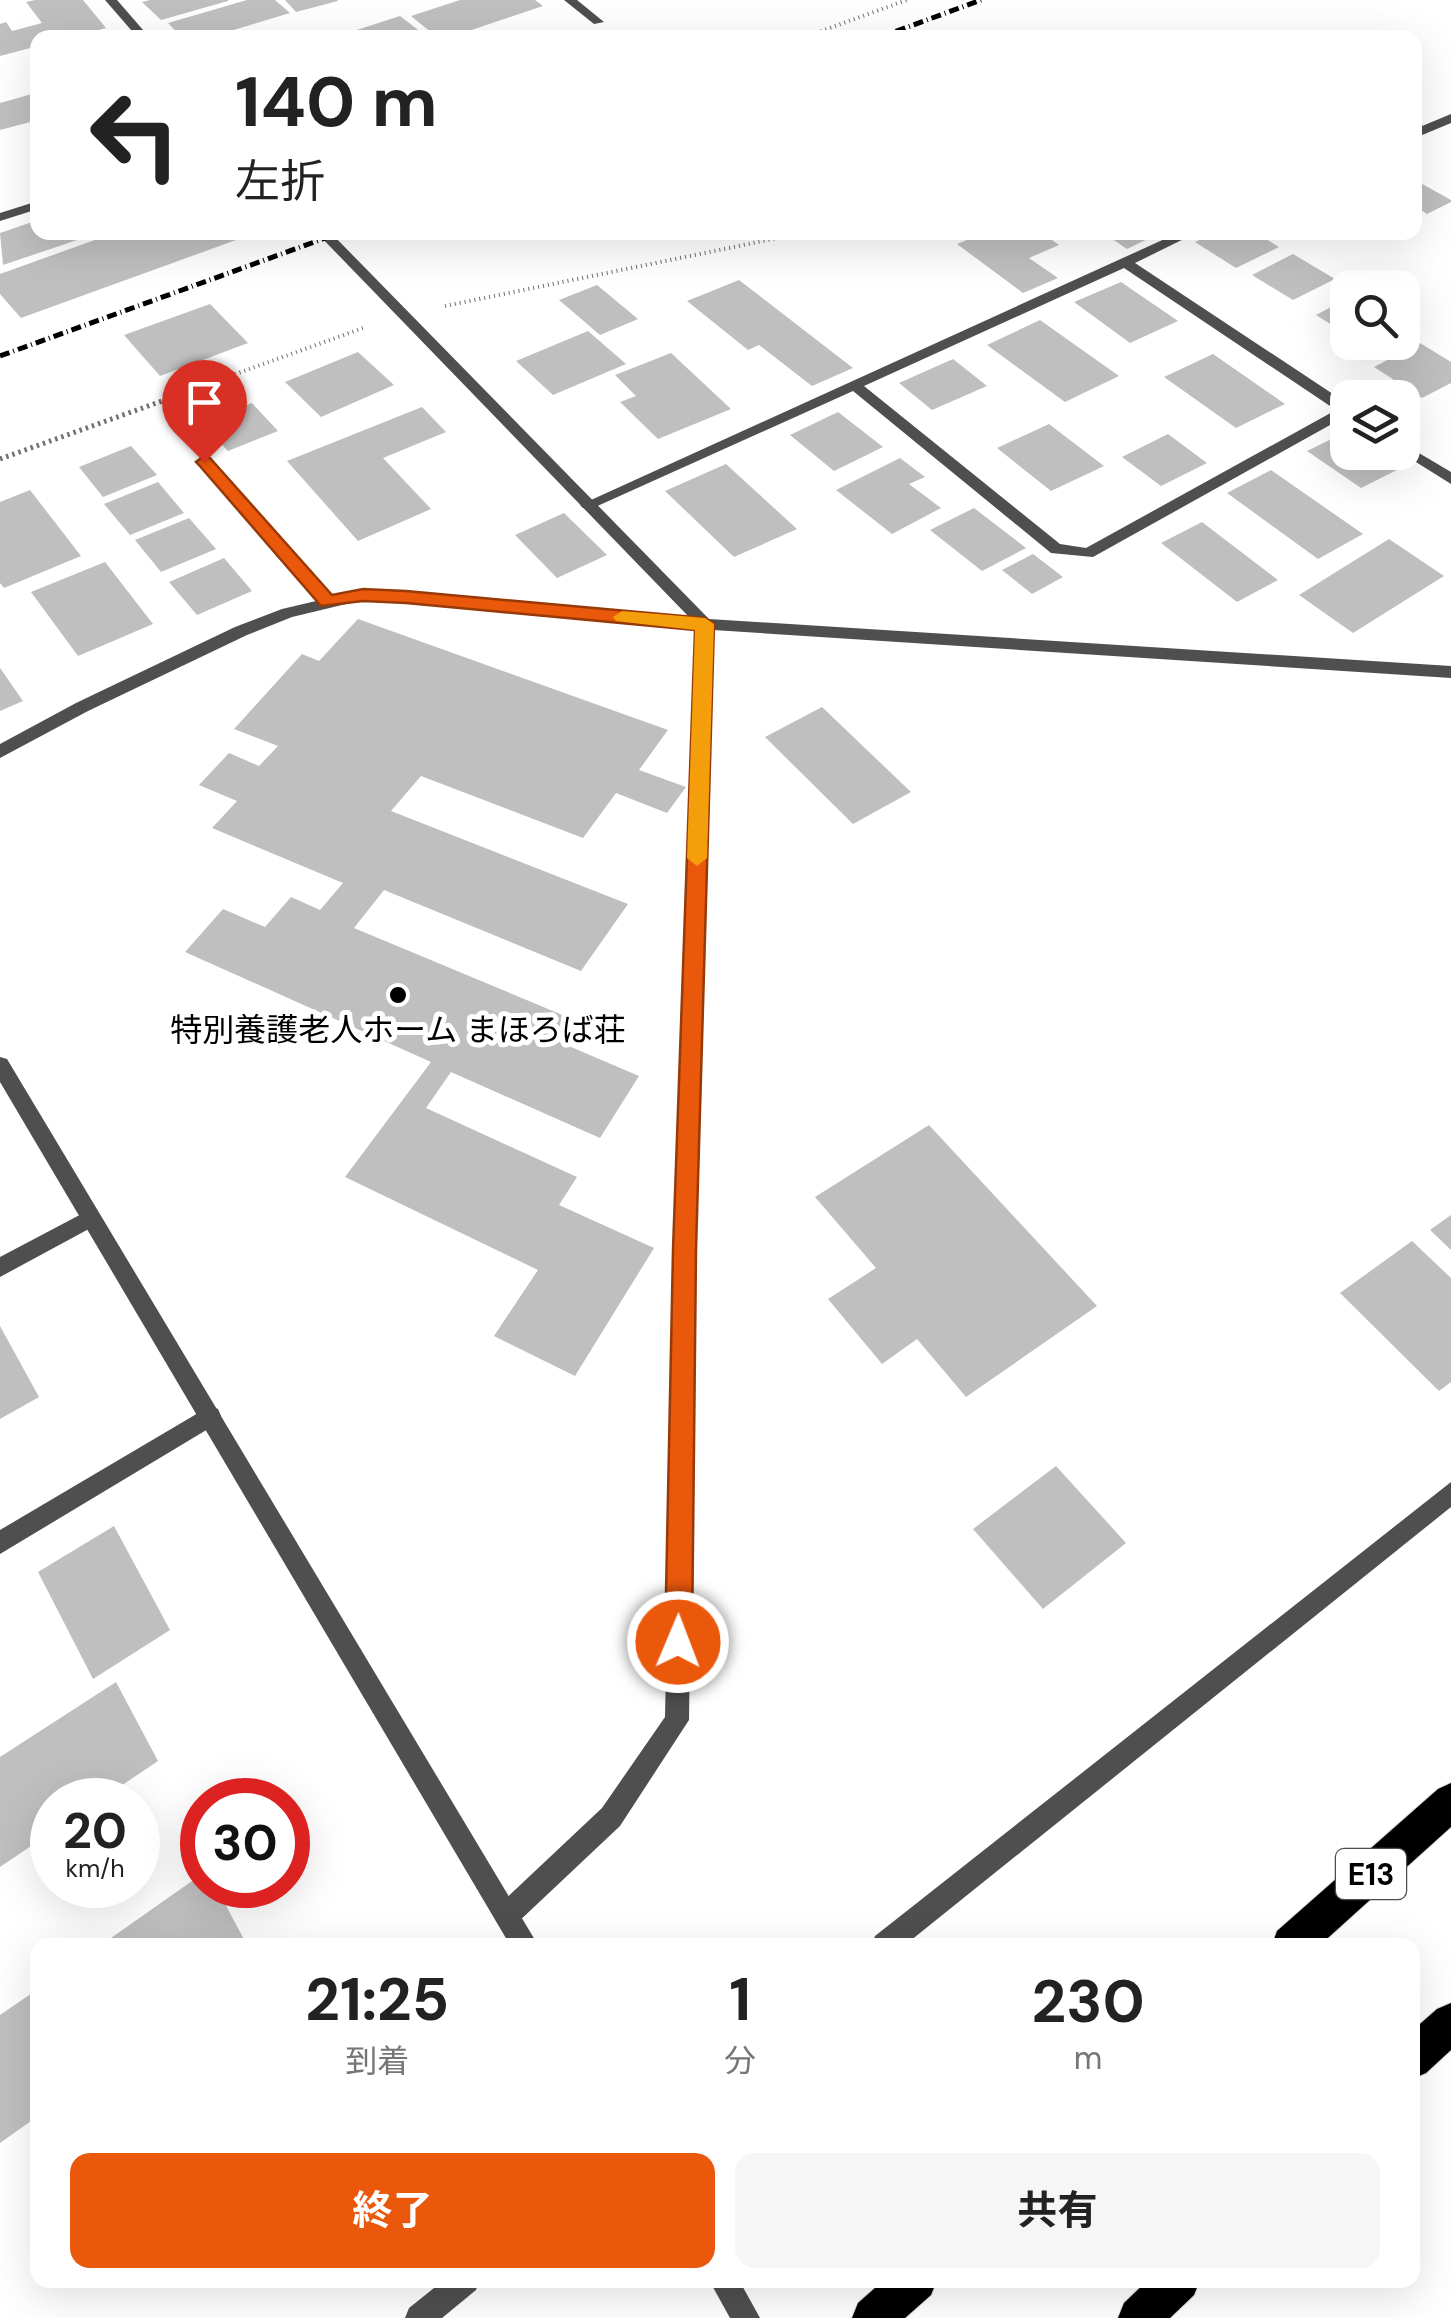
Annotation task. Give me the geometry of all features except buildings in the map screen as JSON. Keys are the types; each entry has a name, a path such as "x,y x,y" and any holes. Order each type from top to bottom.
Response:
{"highway":[{"name":"E13","path":"1299,1938 1451,1802"},
{"path":"1420,2052 1451,2023"},
{"path":"1139,2318 1171,2288"}],"street":[{"path":"111,0 138,30"},
{"path":"570,0 598,22"},
{"path":"1422,131 1451,118"},
{"path":"0,217 30,208"},
{"path":"330,240 705,624 684,1250 677,1720 612,1817 508,1915"},
{"path":"588,504 1174,240"},
{"path":"1125,262 1330,400"},
{"path":"856,386 1056,549 1088,553 1330,420"},
{"path":"1420,459 1451,479"},
{"path":"204,462 328,602"},
{"path":"0,752 82,707 240,632 328,602 363,595 705,624 1451,672"},
{"path":"0,1065 521,1938"},
{"path":"0,1268 92,1218"},
{"path":"0,1543 210,1416"},
{"path":"893,1938 1451,1494"},
{"path":"419,2318 456,2288"},
{"path":"727,2288 746,2318"}],"path":[{"path":"824,30 907,0"},
{"path":"0,459 401,314 768,240"}],"railway":[{"path":"900,30 981,0"},
{"path":"0,356 320,240"}],"slow traffic":[{"path":"622,617 705,624 697,858"}],"place":[{"name":"特別養護老人ホーム まほろば荘","path":"398,995"}],"route":[{"path":"204,462 328,602 363,595 406,597 705,624 684,1250 678,1642"}]}
